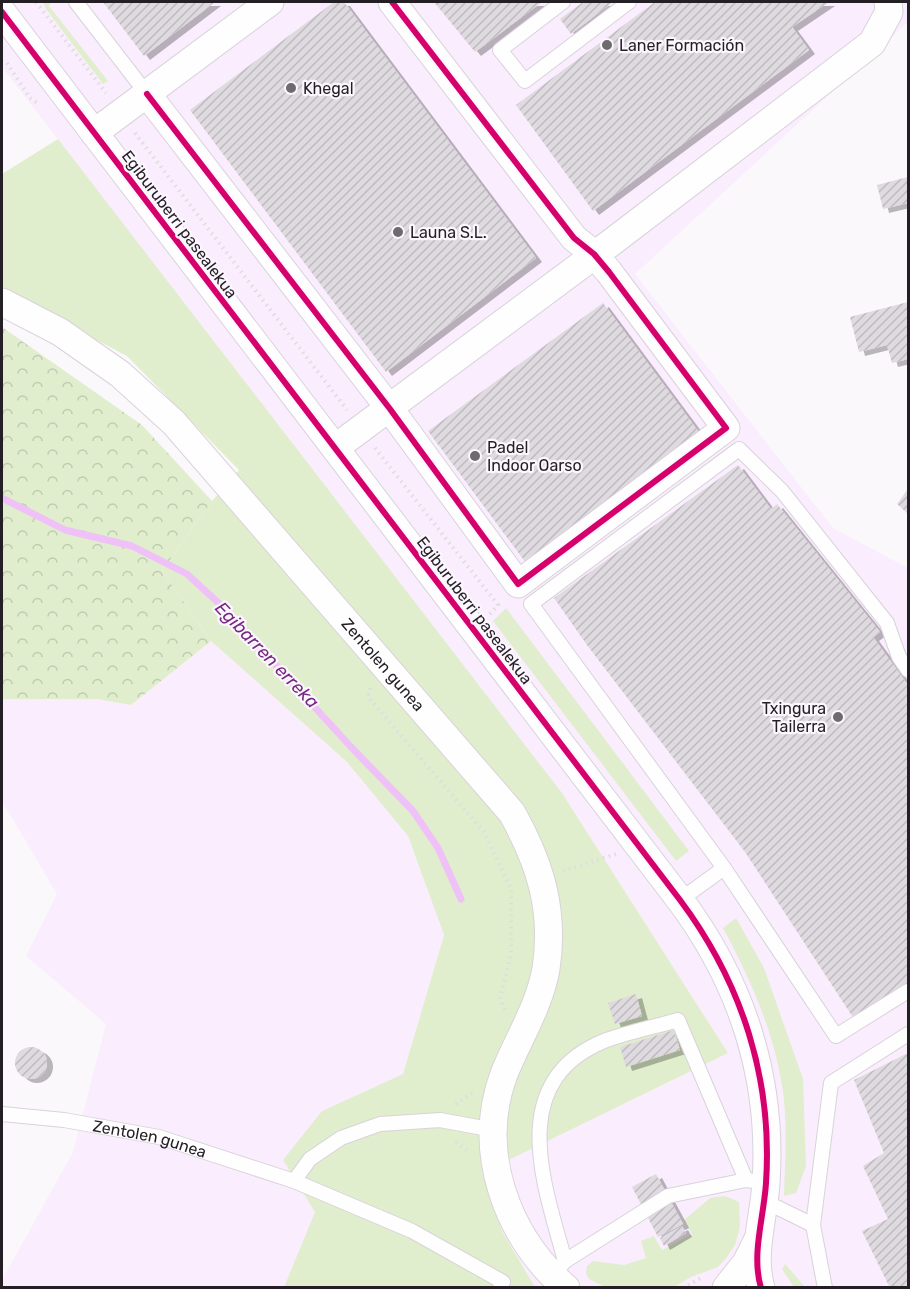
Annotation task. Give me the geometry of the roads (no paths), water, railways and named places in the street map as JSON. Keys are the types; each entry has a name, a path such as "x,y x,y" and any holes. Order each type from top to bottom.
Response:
{"street":[{"path":"94,133 270,2"},
{"path":"147,94 390,409 518,584 726,428 594,254 574,238 392,2"},
{"path":"335,448 390,409 872,43 890,5"},
{"name":"Egiburuberri pasealekua","path":"2,12 680,900 715,951 742,1010 755,1052 765,1107 759,1188 758,1265 761,1287"},
{"name":"Zentolen gunea","path":"2,302 60,332 102,362 174,423 512,813 530,845 542,878 549,938 546,970 537,1001 503,1077 496,1103 494,1156 507,1207 520,1235 537,1260 561,1275"},
{"name":"Egiburuberri pasealekua","path":"726,1287 746,1263 760,1231"}],"lane":[{"path":"76,2 147,94"},
{"path":"563,2 500,50 525,81 629,2"},
{"path":"909,670 899,657 887,622 782,491 739,449 531,604 724,868 837,1036 909,991"},
{"path":"680,900 724,868"},
{"path":"759,1188 668,1196 561,1275 540,1171 538,1125 553,1080 576,1057 603,1041 678,1020 759,1188 813,1225"},
{"path":"825,1287 813,1225 831,1083 909,1034"},
{"name":"Zentolen gunea","path":"2,1114 64,1120 159,1137 294,1181 412,1231 503,1282 500,1287"},
{"path":"294,1181 310,1159 341,1138 380,1124 441,1120 494,1130"}],"waterway":[{"name":"Egibarren erreka","path":"2,498 65,530 132,546 187,574 224,608 413,811 438,848 461,899"}],"place":[{"name":"Laner Formación","path":"607,45"},
{"name":"Khegal","path":"291,88"},
{"name":"Launa S.L.","path":"398,232"},
{"name":"Padel Indoor Oarso","path":"475,456"},
{"name":"Txingura Tailerra","path":"838,717"}]}
